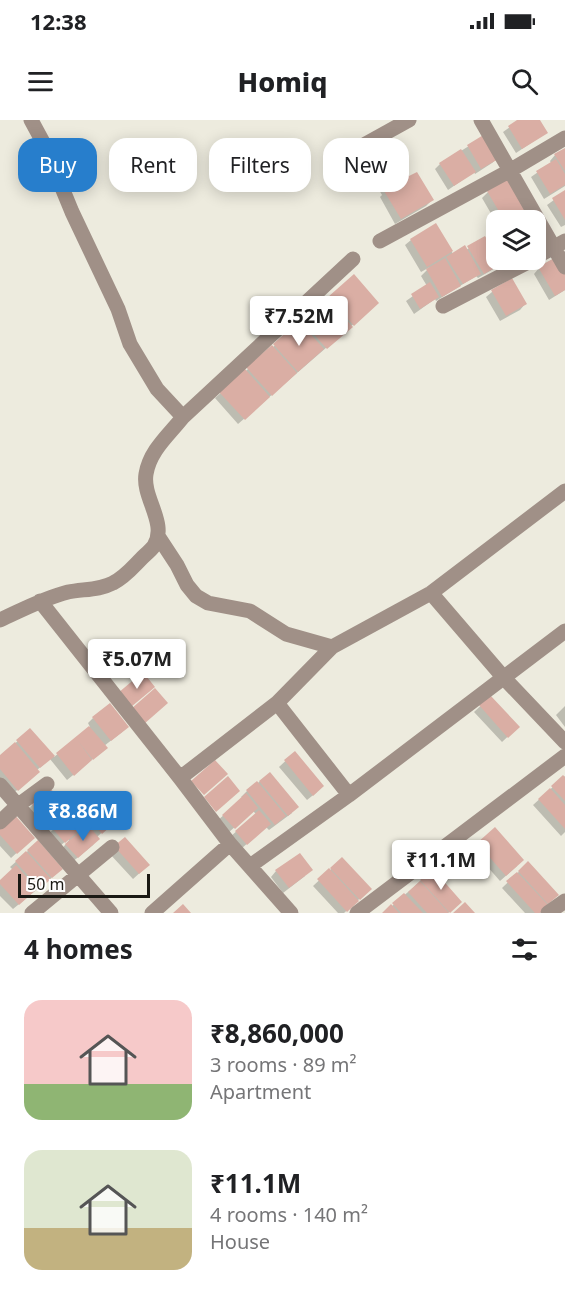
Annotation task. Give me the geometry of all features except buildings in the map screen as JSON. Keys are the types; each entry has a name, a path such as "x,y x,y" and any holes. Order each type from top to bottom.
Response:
{"street":[{"path":"31,120 118,309 130,344 157,389 183,417"},
{"path":"376,138 409,120"},
{"path":"481,120 560,244 565,267"},
{"path":"380,241 565,138"},
{"path":"546,252 560,244"},
{"path":"0,620 40,601 69,592 100,587 113,583 126,575 154,546 158,536 158,522 150,504 145,477 150,460 163,440 183,417 353,259"},
{"path":"442,306 511,270"},
{"path":"180,778 276,704 333,647 431,593 565,491"},
{"path":"158,536 186,585 196,596 208,603 250,611 286,634 333,647"},
{"path":"431,593 504,678 565,742"},
{"path":"40,601 230,844 291,913"},
{"path":"250,866 349,795 565,632"},
{"path":"276,704 349,795"},
{"path":"357,913 565,756"},
{"path":"0,822 47,784"},
{"path":"0,785 111,913"},
{"path":"152,913 230,844"},
{"path":"32,913 112,847"},
{"path":"548,913 565,901"}]}
